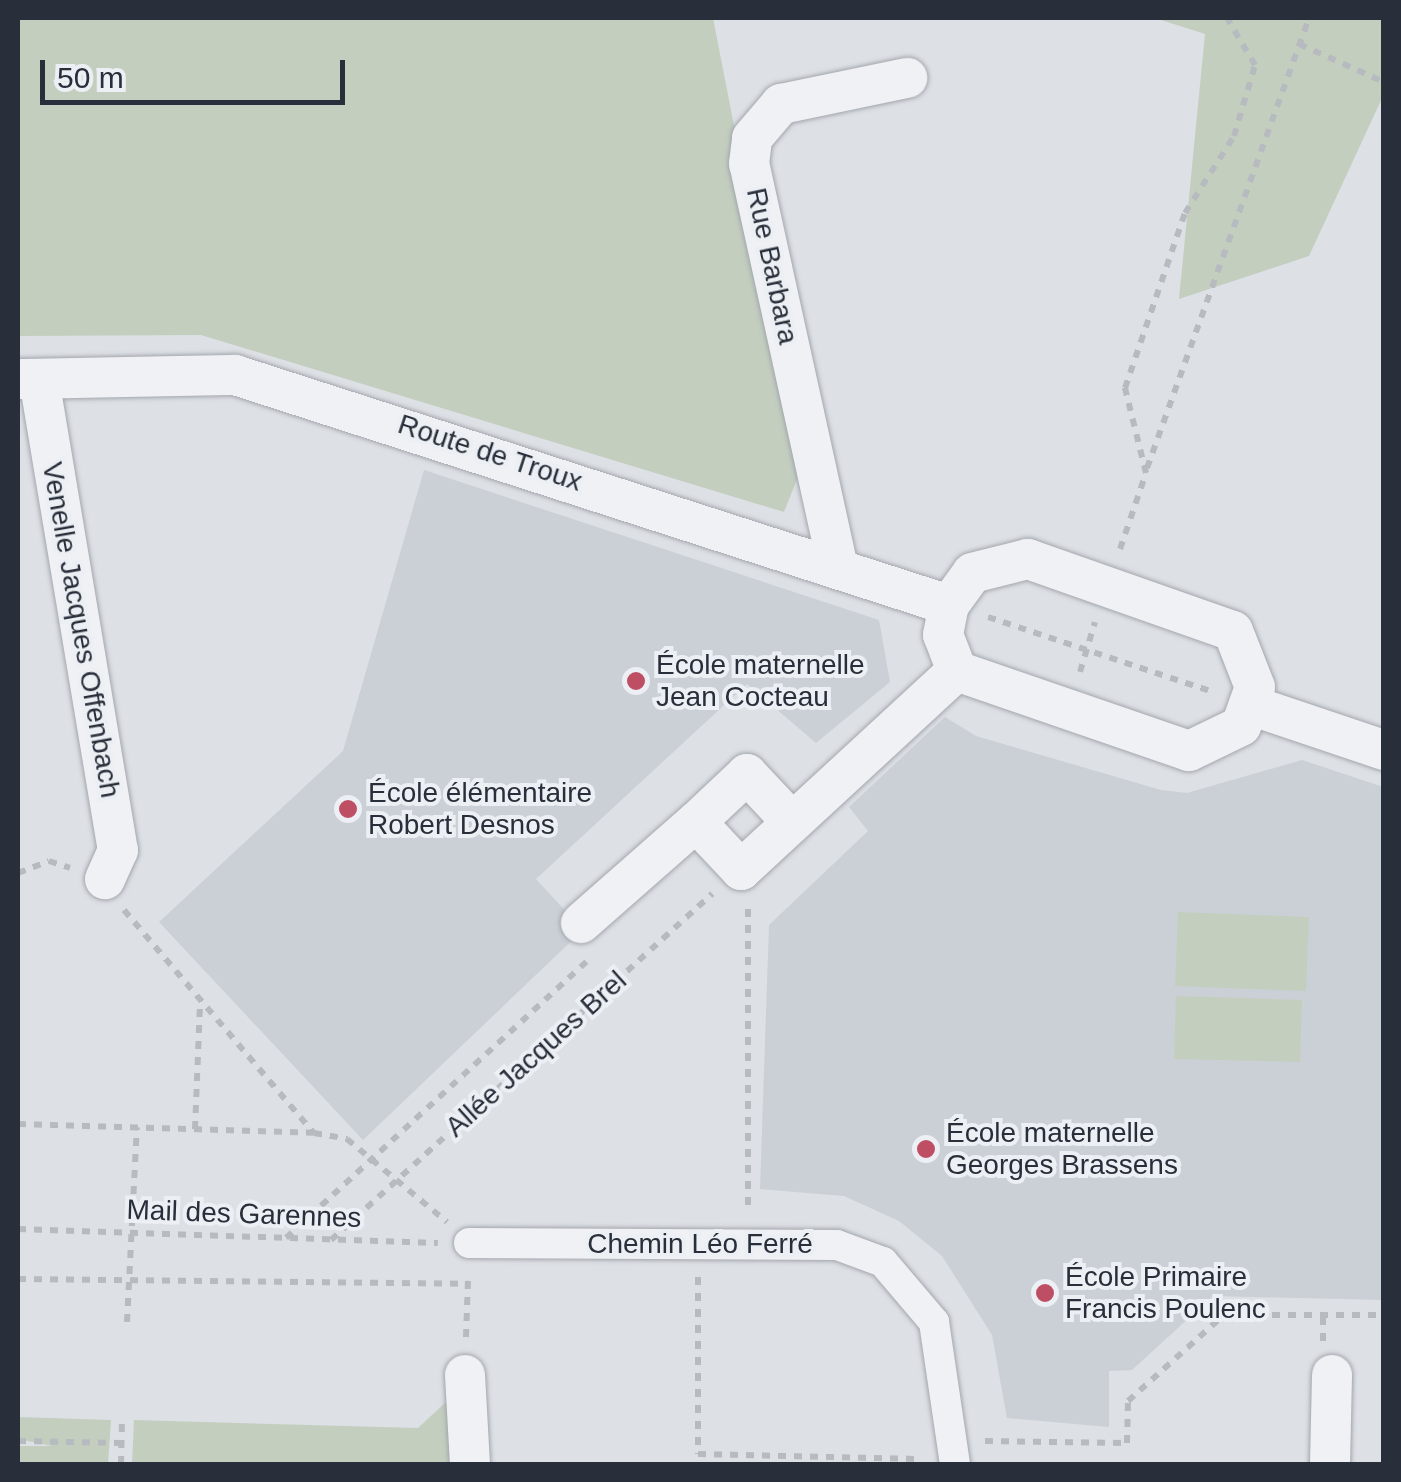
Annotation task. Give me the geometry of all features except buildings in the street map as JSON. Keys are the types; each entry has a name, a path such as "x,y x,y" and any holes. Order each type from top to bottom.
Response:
{"street":[{"name":"Rue Barbara","path":"837,564 749,164 752,138 781,104 907,78"},
{"name":"Route de Troux","path":"28,379 236,375 837,564 949,605"},
{"name":"Venelle Jacques Offenbach","path":"28,379 118,850 105,879"},
{"path":"1004,560 1109,582 1233,631 1254,671 1250,705 1224,739 1189,751 1067,714 957,671 943,635 949,605 972,574 1004,560"},
{"path":"696,822 722,877 792,822 957,671"},
{"path":"1250,705 1384,750"},
{"path":"586,940 746,774 792,822"},
{"name":"Chemin Léo Ferré","path":"469,1244 837,1245 906,1280 946,1362 955,1455"},
{"path":"465,1375 470,1464"},
{"path":"1330,1464 1332,1375"}],"path":[{"path":"1146,472 1125,388 1185,213 1234,136 1255,65 1227,18"},
{"path":"1067,714 1146,472 1308,18"},
{"path":"1299,44 1384,82"},
{"path":"949,605 1250,705"},
{"path":"18,873 49,861 105,879 144,943 314,1133"},
{"path":"722,877 752,933 748,1244"},
{"name":"Allée Jacques Brel","path":"331,1240 722,877"},
{"path":"286,1238 374,1157 586,940"},
{"path":"195,1129 200,1006"},
{"path":"18,1124 314,1133 347,1138 401,1177 469,1244 465,1375"},
{"path":"126,1322 137,1128"},
{"name":"Mail des Garennes","path":"18,1230 469,1244"},
{"path":"698,1244 698,1454 955,1455 1127,1443 1128,1401 1224,1314 1384,1315"},
{"path":"18,1279 468,1284"},
{"path":"120,1464 122,1420"},
{"path":"18,1440 121,1443"}],"shaded area":[{"path":"424,470 879,620 890,682 816,743 747,684 536,879 583,930 363,1140 159,922 343,751"},
{"path":"945,717 976,736 1161,790 1187,793 1302,760 1383,787 1383,1300 1213,1296 1132,1370 1109,1371 1109,1427 1007,1418 992,1335 942,1256 899,1221 844,1196 760,1189 769,925 868,831 849,807"}],"green space":[{"path":"18,18 713,18 801,469 784,512 201,335 18,336"},
{"path":"1155,18 1383,18 1383,96 1309,256 1179,299 1205,34"},
{"path":"1178,912 1309,917 1306,991 1175,986"},
{"path":"1176,996 1302,1000 1300,1062 1174,1059"},
{"path":"447,1401 489,1447 443,1464 132,1464 134,1420 418,1428"},
{"path":"18,1417 111,1420 108,1464 18,1464 18,1446 52,1446 18,1439"}],"place":[{"name":"École maternelle Jean Cocteau","path":"636,681"},
{"name":"École élémentaire Robert Desnos","path":"348,809"},
{"name":"École maternelle Georges Brassens","path":"926,1149"},
{"name":"École Primaire Francis Poulenc","path":"1045,1293"}]}
